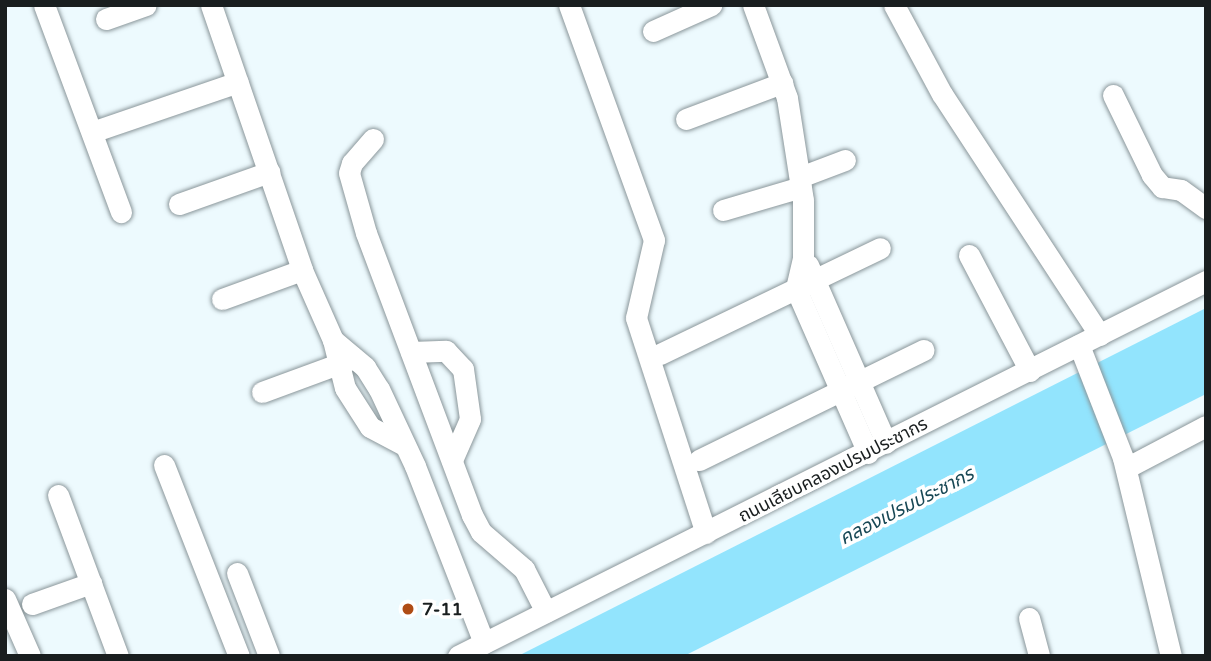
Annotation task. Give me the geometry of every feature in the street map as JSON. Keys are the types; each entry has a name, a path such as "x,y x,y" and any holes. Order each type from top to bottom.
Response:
{"street":[{"path":"44,5 121,212"},
{"path":"106,19 146,5"},
{"path":"211,5 302,270 333,340 347,362 379,389 484,643"},
{"path":"569,5 654,240 636,318 706,533"},
{"path":"653,31 711,5"},
{"path":"753,5 782,83 800,182 803,258 796,289 838,392 877,448"},
{"path":"894,5 942,94 1100,335"},
{"path":"92,132 238,82"},
{"path":"686,119 782,83"},
{"path":"1113,95 1152,175 1162,187 1181,190 1206,208"},
{"path":"373,139 352,163 349,173 366,233 481,532 516,558 545,612"},
{"path":"723,210 800,182 845,160"},
{"path":"179,204 269,172"},
{"path":"660,354 880,248"},
{"path":"969,255 1030,370"},
{"path":"803,258 816,277 858,382 877,448"},
{"path":"222,299 302,270"},
{"name":"ถนนเลียบคลองเปรมประชากร","path":"457,656 1030,370 1084,354 1100,335 1206,281"},
{"path":"699,460 924,350"},
{"path":"411,352 446,351 463,369 470,419 452,460"},
{"path":"1084,354 1124,463 1171,656"},
{"path":"262,392 347,362"},
{"path":"347,362 345,388 370,427 404,445"},
{"path":"1124,463 1206,426"},
{"path":"164,465 239,656"},
{"path":"58,495 118,656"},
{"path":"237,573 270,656"},
{"path":"32,604 90,583"},
{"path":"5,599 30,656"},
{"path":"1029,618 1039,656"}],"water":[{"name":"คลองเปรมประชากร","path":"1206,308 1206,394 684,656 518,656"}],"place":[{"name":"7-11","path":"408,609"}]}
